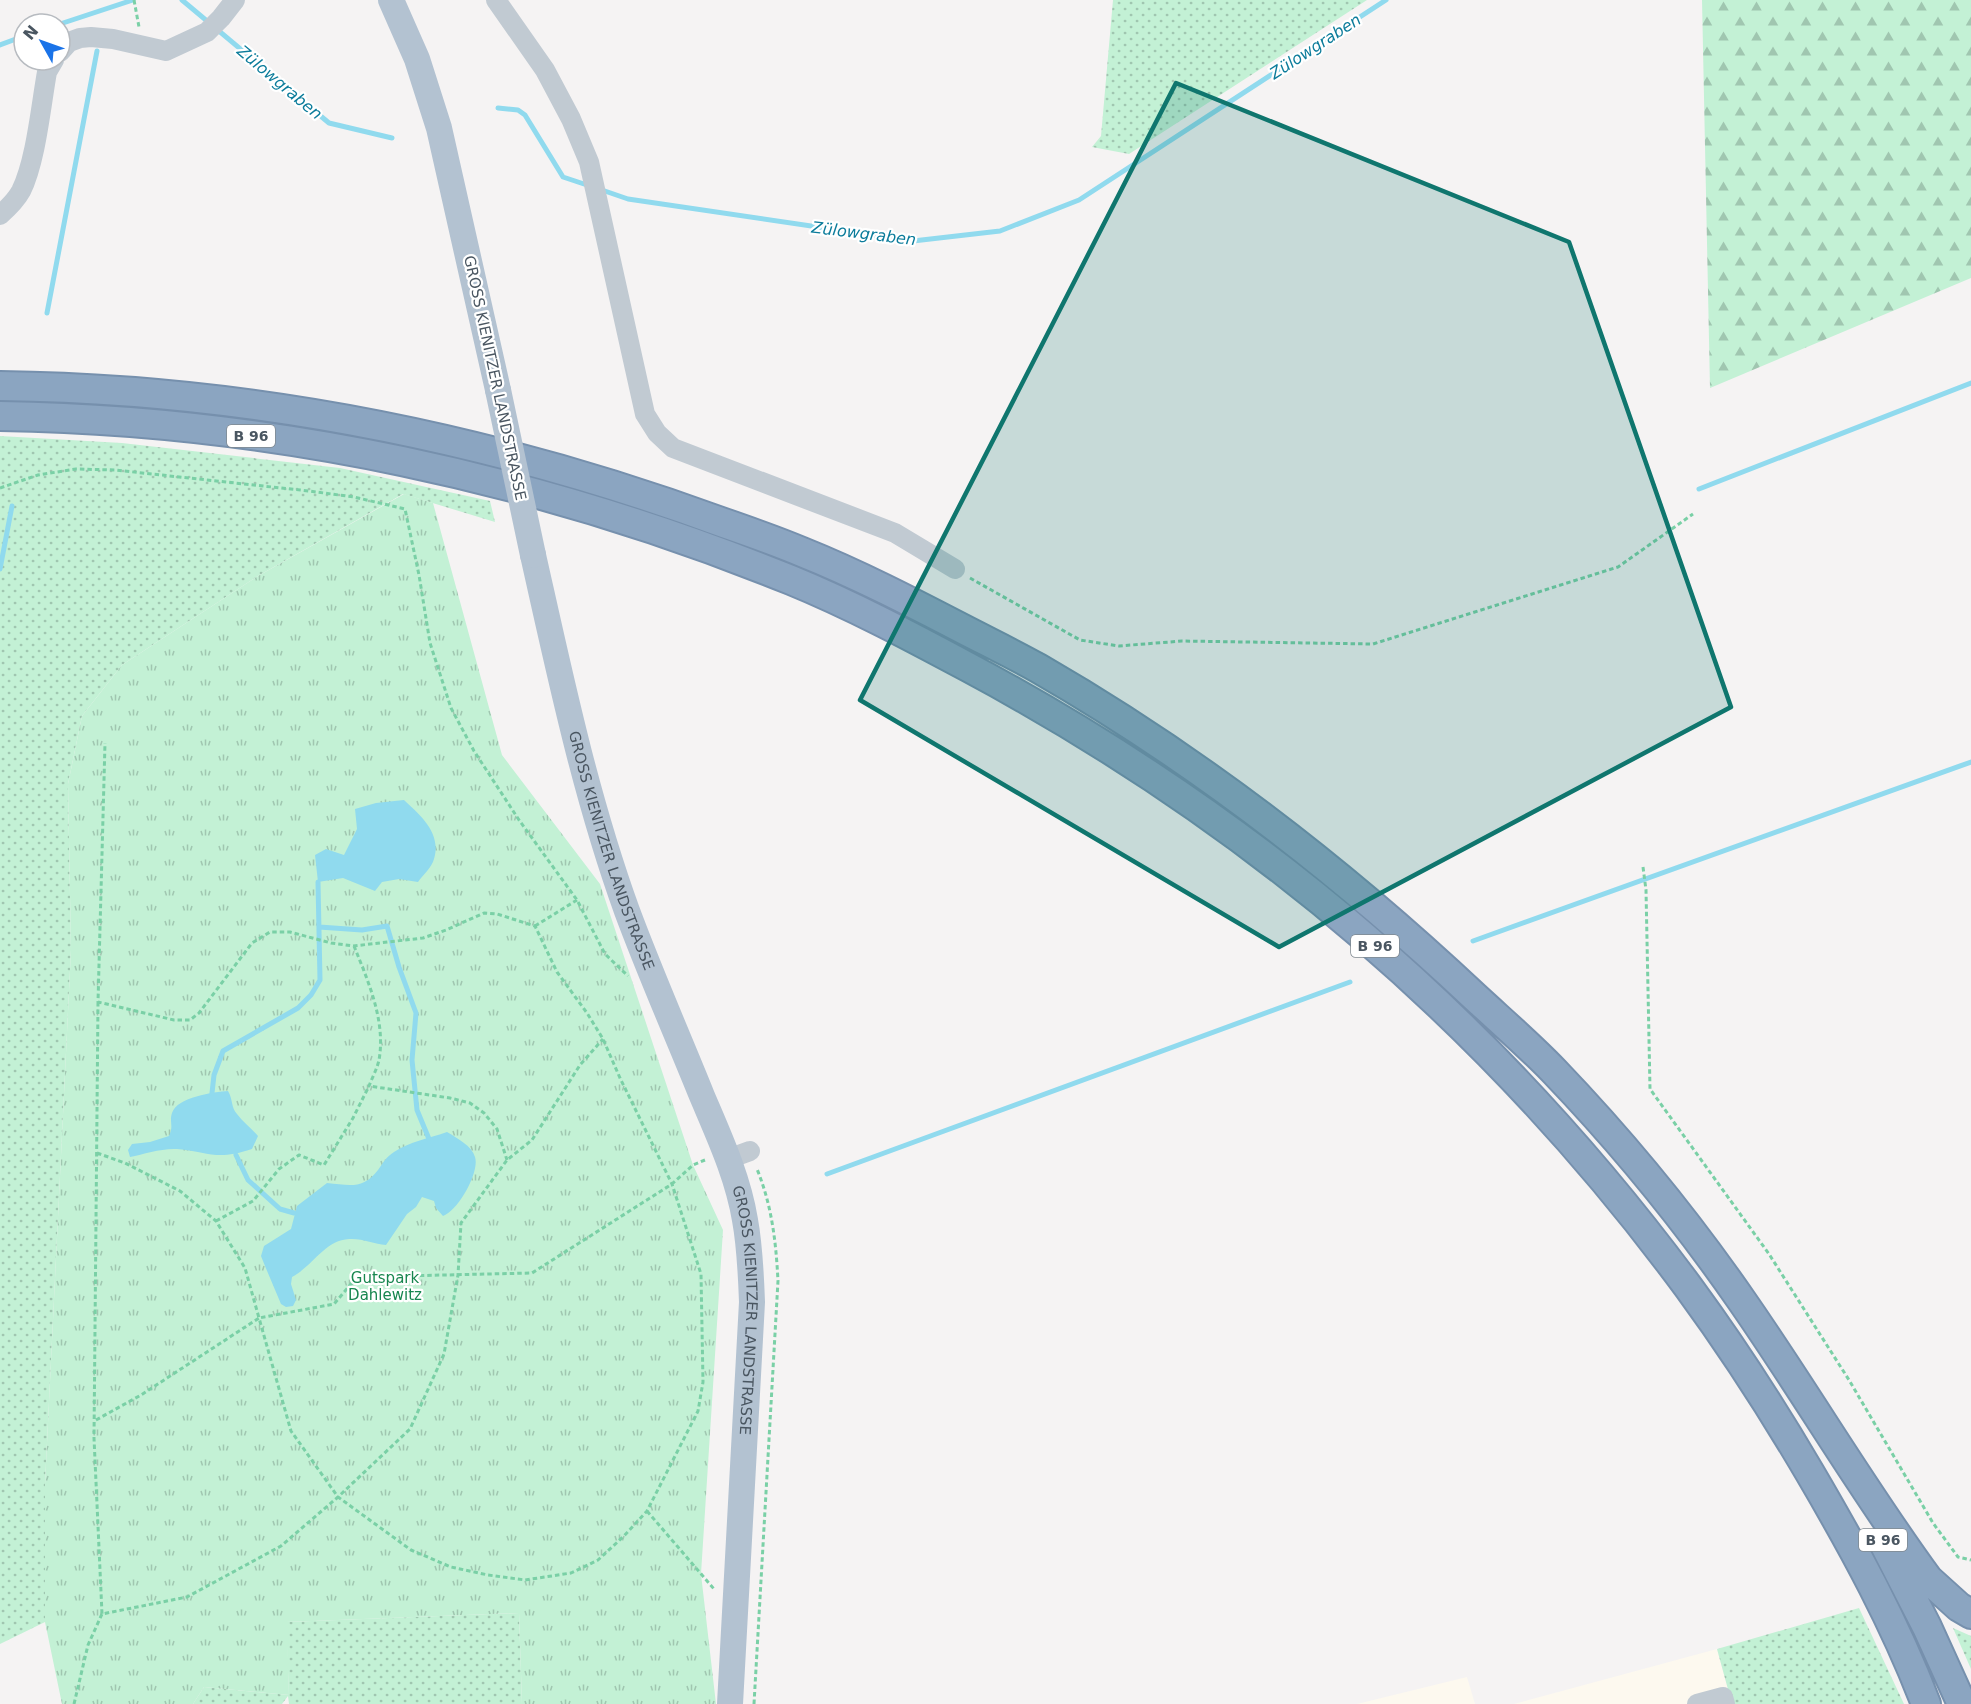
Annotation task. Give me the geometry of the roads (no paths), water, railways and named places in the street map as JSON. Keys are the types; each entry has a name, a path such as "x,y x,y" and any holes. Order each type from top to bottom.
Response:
{"highway":[{"name":"B 96","path":"0,386 139,392 338,417 404,430 544,464 666,502 802,552 903,598 1036,667 1158,742 1238,798 1332,870 1393,922 1552,1070 1683,1220 1796,1381 1881,1536 1927,1627 1962,1704"},
{"name":"B 96","path":"0,417 119,421 227,432 334,448 422,465 572,504 657,531 794,581 892,627 992,680 1136,765 1230,829 1361,933 1485,1049 1596,1170 1659,1247 1718,1327 1774,1412 1852,1544 1906,1651 1926,1704"},
{"path":"1796,1381 1928,1579 1959,1607 1971,1614"}],"main road":[{"name":"GROSS KIENITZER LANDSTRASSE","path":"391,0 417,59 439,128 567,710 584,773 623,899 652,974 734,1154 751,1261 752,1302 730,1704"}],"lane":[{"path":"72,41 80,38 113,39 166,51 214,25 235,0"},
{"path":"496,0 545,70 571,119 589,162 645,414 657,434 673,448 895,533 955,569"},
{"path":"0,215 9,208 21,190 30,166 47,72"},
{"path":"1696,1704 1723,1697 1725,1704"}],"water":[{"path":"404,800 428,825 435,841 436,850 433,862 418,882 399,879 382,882 375,891 343,878 318,882 315,855 326,849 344,855 357,829 355,809 376,803"},
{"path":"228,1091 235,1112 258,1136 252,1149 240,1153 213,1155 171,1149 130,1157 128,1150 132,1144 150,1142 169,1136 172,1113 181,1103 197,1096"},
{"path":"447,1132 467,1146 475,1157 476,1164 467,1190 455,1207 443,1216 436,1208 434,1201 422,1197 386,1245 354,1239 341,1240 333,1244 292,1277 291,1284 296,1300 293,1306 286,1307 281,1304 261,1256 264,1246 291,1229 297,1206 327,1183 355,1185 367,1181 394,1152"}],"waterway":[{"path":"72,20 133,0"},
{"name":"Zülowgraben","path":"182,0 329,123 392,138"},
{"name":"Zülowgraben","path":"599,189 628,199 913,241 1000,231 1079,200 1386,0"},
{"path":"0,45 12,40"},
{"path":"47,313 97,51"},
{"name":"Zülowgraben","path":"498,108 518,110 525,115 563,177 590,186"},
{"path":"1699,489 1971,383"},
{"path":"0,569 12,506"},
{"path":"1473,941 1971,762"},
{"path":"212,1093 214,1075 223,1051 298,1008 311,995 320,980 318,882"},
{"path":"319,927 362,930 387,926 416,1013 412,1060 417,1110 429,1139"},
{"path":"827,1174 1350,982"},
{"path":"236,1155 248,1180 280,1209 294,1213"}],"park label":[{"name":"Gutspark Dahlewitz","path":"385,1286"}]}
